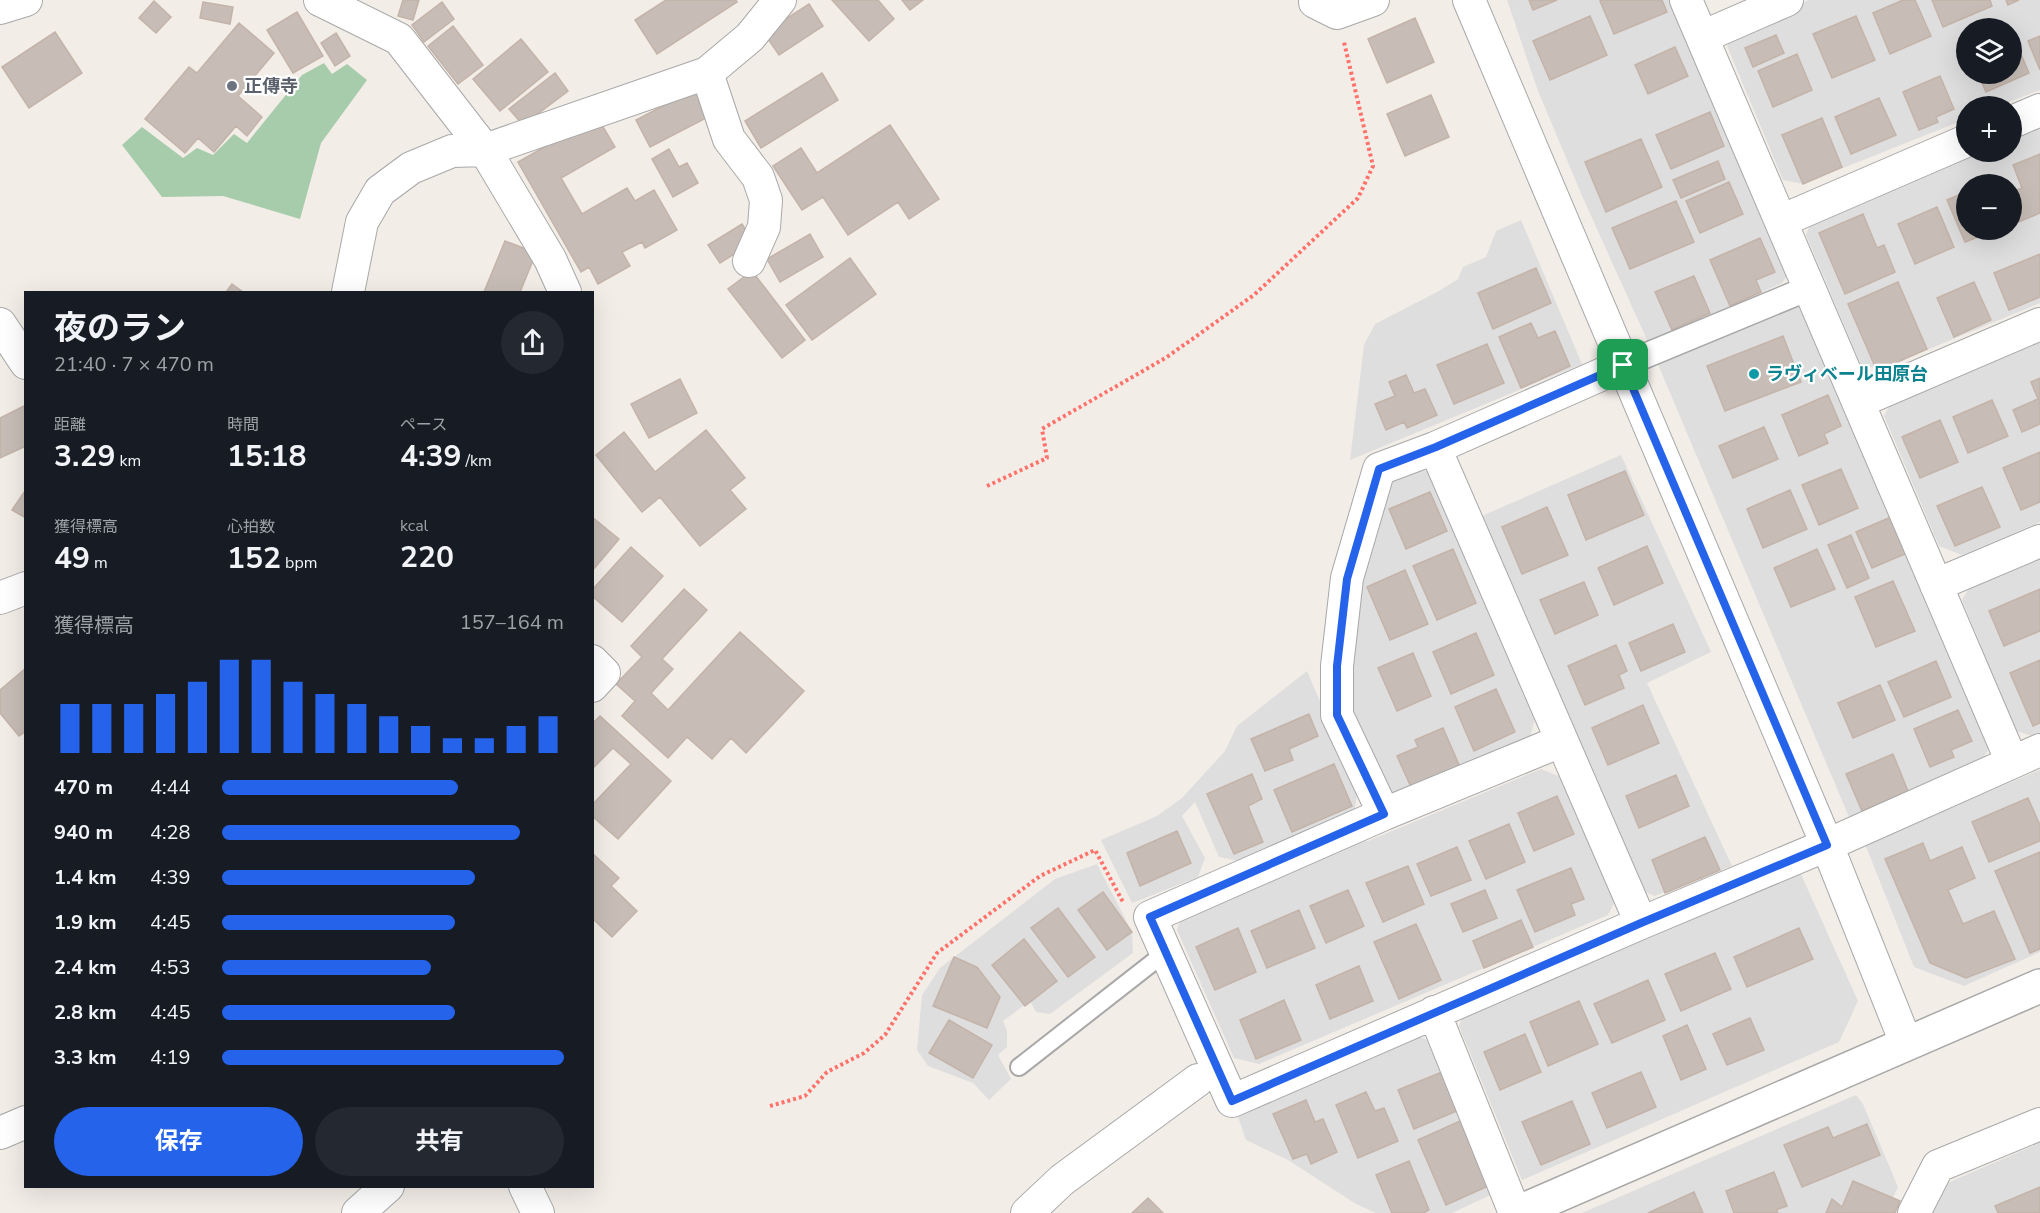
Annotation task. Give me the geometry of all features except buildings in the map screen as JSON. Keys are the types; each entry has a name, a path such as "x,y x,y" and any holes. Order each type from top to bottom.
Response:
{"street":[{"path":"0,8 26,0"},
{"path":"320,0 362,9 399,39 485,150 550,259 565,291"},
{"path":"348,291 362,222 380,191 411,168 452,151 485,150 707,73 750,37 780,0"},
{"path":"1326,6 1373,0"},
{"path":"1469,0 1827,845 1906,1043"},
{"path":"1686,0 2012,762"},
{"path":"1702,37 1787,0"},
{"path":"707,73 729,139 758,177 766,200 764,227 749,261"},
{"path":"2022,118 2040,110"},
{"path":"1781,221 1956,145"},
{"path":"1384,814 1337,715 1337,666 1347,579 1379,469 1436,447 1623,365 1809,288"},
{"path":"0,324 24,360"},
{"path":"1858,402 2040,324"},
{"path":"1436,447 1641,923"},
{"path":"1936,585 2040,541"},
{"path":"0,598 24,589"},
{"path":"594,663 604,673 594,684"},
{"path":"1561,741 1384,814 1150,917 1232,1101 1434,1012 1827,845 2040,750"},
{"path":"1434,1012 1516,1213 2040,986"},
{"path":"1027,1213 1062,1180 1198,1080"},
{"path":"0,1133 24,1123"},
{"path":"1914,1213 1938,1166 2040,1124"},
{"path":"358,1213 385,1188"},
{"path":"526,1188 538,1213"}],"lane":[{"path":"1019,1067 1166,952"}],"path":[{"path":"987,486 1047,458 1042,429 1167,357 1254,295 1358,198 1373,166 1326,6"},
{"path":"771,1106 806,1096 827,1072 864,1053 885,1035 937,953 1040,876 1095,850 1130,913 1150,917"}],"shaded area":[{"path":"1507,0 1675,0 1792,269 1782,283 1648,342 1538,91"},
{"path":"1809,0 2040,0 2040,90 2022,97 1956,96 1956,123 1803,184 1783,180 1727,46 1735,29"},
{"path":"2040,119 2040,303 1881,369 1861,365 1806,235 1814,215 1956,156 1956,162 2022,162 2022,127"},
{"path":"1521,220 1582,364 1350,460 1364,345 1375,324 1458,279 1463,267 1486,257 1496,231"},
{"path":"1788,305 1806,306 1991,745 1982,761 1849,817 1657,362"},
{"path":"2040,338 2040,522 1962,555 1939,546 1884,416 1893,399"},
{"path":"1621,455 1711,652 1647,683 1732,866 1655,896 1640,890 1482,516"},
{"path":"1418,470 1430,471 1535,719 1530,737 1399,795 1388,791 1345,694 1361,576 1388,481"},
{"path":"2040,551 2040,735 2036,737 2016,731 1962,600 1975,578"},
{"path":"1307,671 1358,790 1354,813 1239,861 1219,857 1195,802 1182,816 1205,858 1198,877 1132,903 1101,840 1157,816 1182,798 1225,751 1237,726"},
{"path":"1541,769 1561,777 1614,903 1608,915 1259,1064 1234,1058 1177,930 1181,917 1358,842 1368,841"},
{"path":"2040,770 2040,952 1964,986 1914,967 1865,844"},
{"path":"1097,864 1132,932 1133,953 1050,1014 1036,1012 1030,1001 1003,1021 1007,1031 1007,1047 998,1055 1011,1079 989,1100 973,1083 928,1066 917,1050 922,995 940,968 1055,879"},
{"path":"1800,872 1858,1001 1839,1042 1522,1180 1459,1026 1464,1013"},
{"path":"1416,1035 1427,1040 1495,1193 1452,1213 1376,1213 1356,1204 1288,1160 1246,1140 1235,1108"},
{"path":"1856,1095 1863,1104 1898,1187 1886,1213 1582,1213"},
{"path":"2040,1143 2040,1213 1921,1213 1937,1189"}],"green space":[{"path":"324,63 332,74 347,64 367,80 321,143 300,219 223,196 162,197 122,145 142,127 183,158 197,148 213,155 234,134 247,143 302,75"}],"place":[{"name":"正傳寺","path":"232,86"},
{"name":"ラヴィベール田原台","path":"1754,374"}],"route":[{"path":"1623,365 1827,845 1641,923 1232,1101 1150,917 1384,814 1337,715 1337,666 1347,579 1379,469 1436,447 1623,365"}]}
